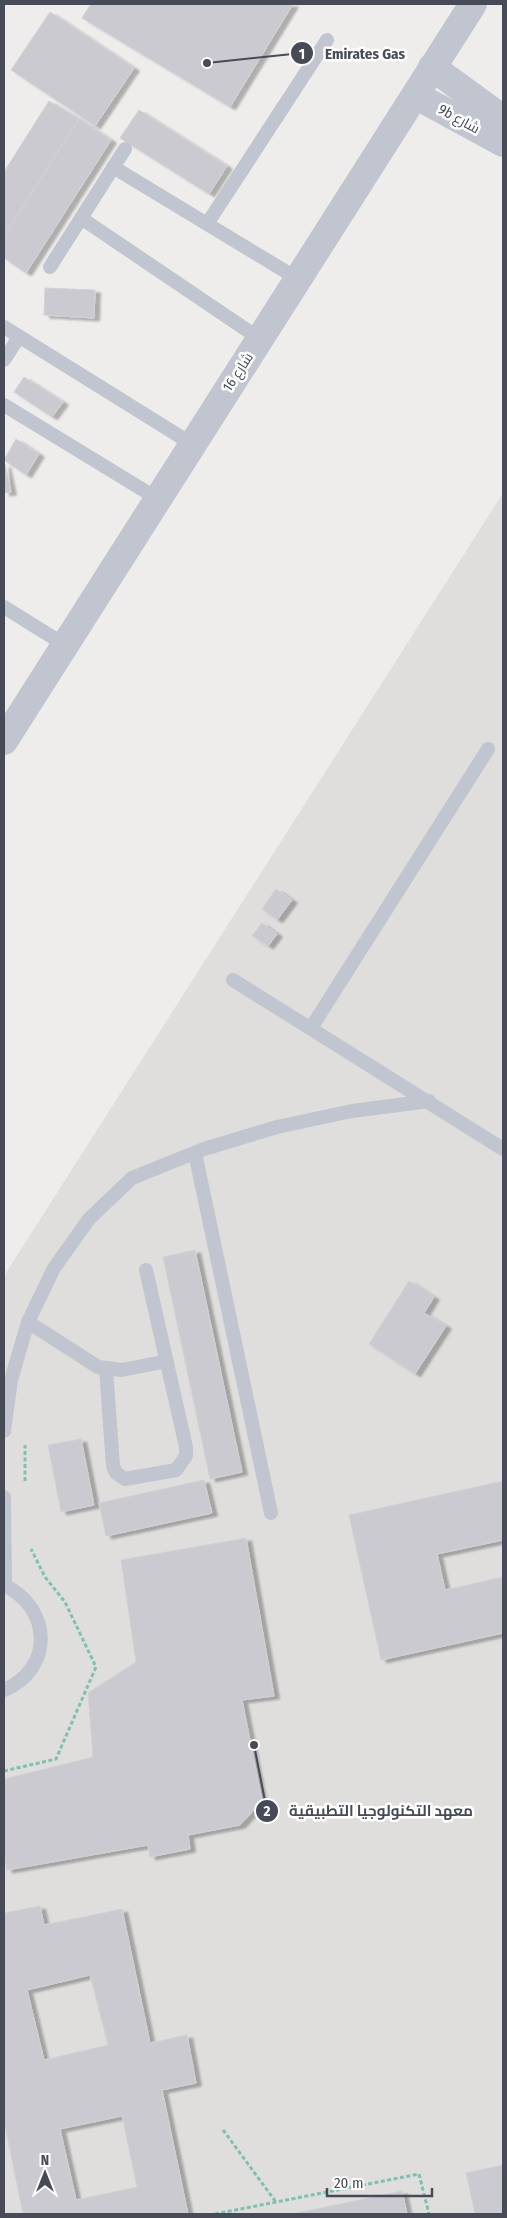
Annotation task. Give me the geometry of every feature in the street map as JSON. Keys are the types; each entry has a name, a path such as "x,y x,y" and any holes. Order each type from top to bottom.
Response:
{"street":[{"name":"شارع 16","path":"4,741 473,4"},
{"name":"9b شارع","path":"432,67 503,119"},
{"name":"9b شارع","path":"414,95 503,143"}],"lane":[{"path":"207,224 327,40"},
{"path":"50,267 126,149"},
{"path":"113,167 298,279"},
{"path":"81,218 260,338"},
{"path":"4,327 192,444"},
{"path":"4,360 19,337"},
{"path":"5,407 158,499"},
{"path":"4,607 65,645"},
{"path":"312,1028 488,749"},
{"path":"233,980 503,1149"},
{"path":"4,1431 11,1380 28,1322 54,1268 89,1219 132,1178 194,1153 296,1123 352,1111 429,1101"},
{"path":"194,1153 271,1513"},
{"path":"106,1369 113,1466 116,1473 125,1479 176,1470 186,1456 186,1447 146,1270"},
{"path":"28,1322 90,1364 106,1369 122,1370 167,1361"},
{"path":"4,1497 5,1586 26,1599 38,1619 42,1644 34,1666 18,1685 4,1690"}],"path":[{"path":"223,2130 276,2202"},
{"path":"215,2214 419,2174 429,2214"}],"shaded area":[{"path":"503,493 503,2214 4,2214 4,1276"}],"building":[{"path":"91,4 293,4 230,107 82,18"},
{"path":"50,12 134,68 95,126 11,70"},
{"path":"49,101 79,119 4,236 4,172"},
{"path":"139,110 227,166 209,194 120,138"},
{"path":"79,119 111,140 26,273 4,258 4,236"},
{"path":"45,288 95,290 94,318 44,315"},
{"path":"24,377 63,402 52,417 14,392"},
{"path":"16,439 39,454 26,475 4,460"},
{"path":"4,465 11,492 4,493"},
{"path":"276,889 292,900 277,920 262,909"},
{"path":"262,923 277,934 268,946 252,936"},
{"path":"195,1250 242,1472 210,1479 163,1257"},
{"path":"409,1281 434,1297 424,1313 446,1326 415,1374 369,1344"},
{"path":"81,1439 94,1505 61,1512 48,1445"},
{"path":"204,1480 212,1513 106,1536 99,1503"},
{"path":"503,1481 503,1540 437,1554 445,1590 503,1577 503,1633 381,1660 349,1515"},
{"path":"246,1538 274,1696 242,1700 262,1801 240,1825 188,1835 190,1849 150,1857 148,1845 7,1870 4,1854 4,1779 93,1757 88,1693 136,1662 121,1560"},
{"path":"40,1906 44,1925 122,1909 150,2043 187,2035 196,2083 162,2090 188,2214 23,2214 4,2121 4,1913","holes":["90,1975 108,2045 44,2060 27,1990","122,2116 137,2187 76,2200 60,2129"]},
{"path":"503,2165 503,2214 475,2214 466,2173"},
{"path":"402,2191 407,2214 292,2214"}],"place":[{"name":"Emirates Gas","path":"207,63"},
{"name":"معهد التكنولوجيا التطبيقية","path":"254,1745"}]}
